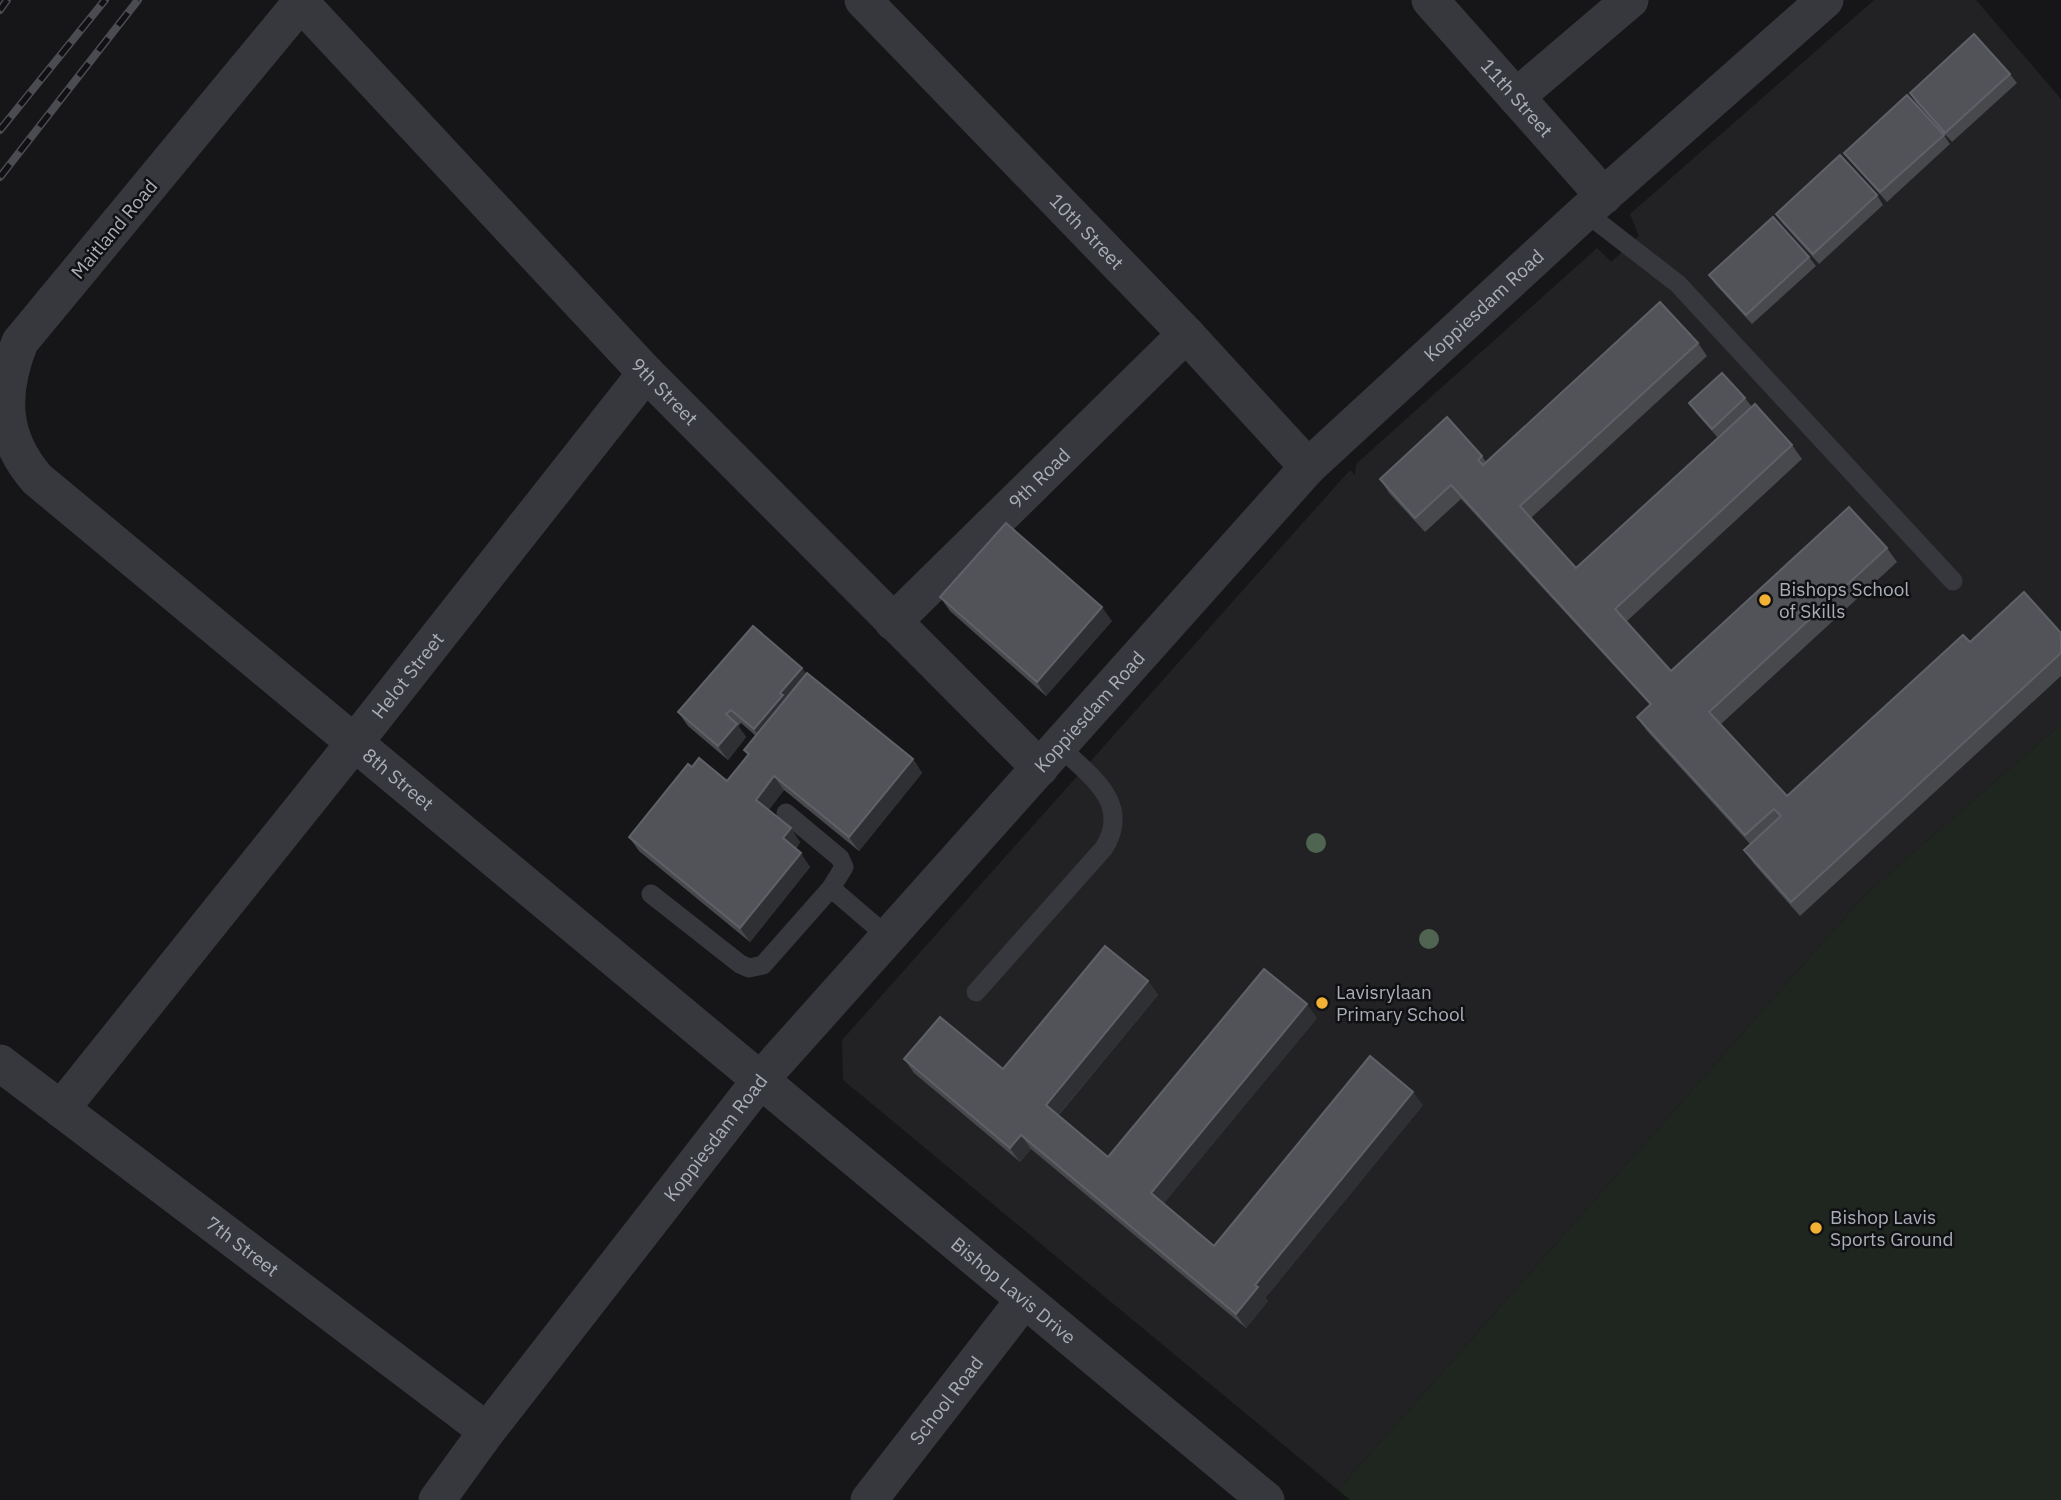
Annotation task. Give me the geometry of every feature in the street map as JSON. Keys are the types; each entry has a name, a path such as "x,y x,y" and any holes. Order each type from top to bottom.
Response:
{"street":[{"name":"10th Street","path":"863,0 1186,334 1308,467"},
{"name":"11th Street","path":"1430,0 1516,97 1594,204"},
{"path":"1516,97 1630,0"},
{"name":"Koppiesdam Road","path":"437,1500 486,1431 761,1079 1308,467 1594,204 1825,0"},
{"name":"9th Street","path":"302,1 646,373 893,622 1050,757"},
{"name":"Maitland Road","path":"37,479 13,447 2,407 3,384 9,362 20,342 302,1"},
{"name":"9th Road","path":"893,622 1186,334"},
{"name":"Helot Street","path":"61,1109 646,373"},
{"name":"8th Street","path":"37,479 761,1079"},
{"name":"7th Street","path":"0,1063 486,1431"},
{"name":"Bishop Lavis Drive","path":"761,1079 1266,1500"},
{"name":"School Road","path":"869,1500 1024,1300"}],"lane":[{"path":"1594,204 1678,284 1953,581"},
{"path":"976,992 1111,837 1115,824 1114,811 1109,800 1083,769 1050,757"},
{"path":"651,894 740,964 749,968 763,965 842,872 843,862 786,813"},
{"path":"831,888 888,937"}],"shaded area":[{"path":"1874,0 1976,0 2061,99 2061,724 1865,895 1338,1490 843,1080 842,1040 1350,470 1355,475 1356,464 1597,248 1611,262 1639,236 1630,214"},
{"name":"Bishop Lavis Sports Ground","path":"2061,724 2061,1500 1350,1500 1338,1490 1865,895"}],"building":[{"path":"1974,34 2010,74 1945,133 1910,93"},
{"path":"1907,95 1944,135 1880,192 1844,153"},
{"path":"1840,155 1877,195 1813,254 1776,214"},
{"path":"1773,217 1809,257 1746,315 1709,275"},
{"path":"1660,302 1698,343 1520,506 1576,568 1755,404 1792,445 1615,609 1671,671 1849,507 1887,548 1709,712 1787,796 1963,635 1970,642 2024,592 2061,633 2061,653 1791,902 1744,850 1781,816 1774,809 1745,835 1637,717 1651,704 1451,485 1415,518 1380,479 1447,417 1482,456 1478,460 1483,465"},
{"path":"1722,373 1745,398 1712,429 1689,403"},
{"path":"1006,523 1102,607 1037,682 940,597"},
{"path":"753,626 802,668 754,729 731,710 726,714 737,724 718,746 678,712"},
{"path":"807,673 913,759 849,837 774,776 756,800 791,828 783,838 801,853 740,928 629,837 688,764 692,767 699,758 727,781 749,754 744,750"},
{"path":"1105,946 1148,981 1046,1105 1108,1157 1264,969 1307,1004 1151,1193 1214,1246 1370,1056 1413,1092 1255,1285 1258,1287 1236,1314 1021,1135 1010,1148 904,1059 940,1017 1003,1069"}],"railway":[{"path":"0,10 7,0"},
{"path":"0,130 105,0"},
{"path":"0,177 138,0"}],"place":[{"name":"Bishops School of Skills","path":"1765,600"},
{"name":"Lavisrylaan Primary School","path":"1322,1003"},
{"name":"Bishop Lavis Sports Ground","path":"1816,1228"}]}
